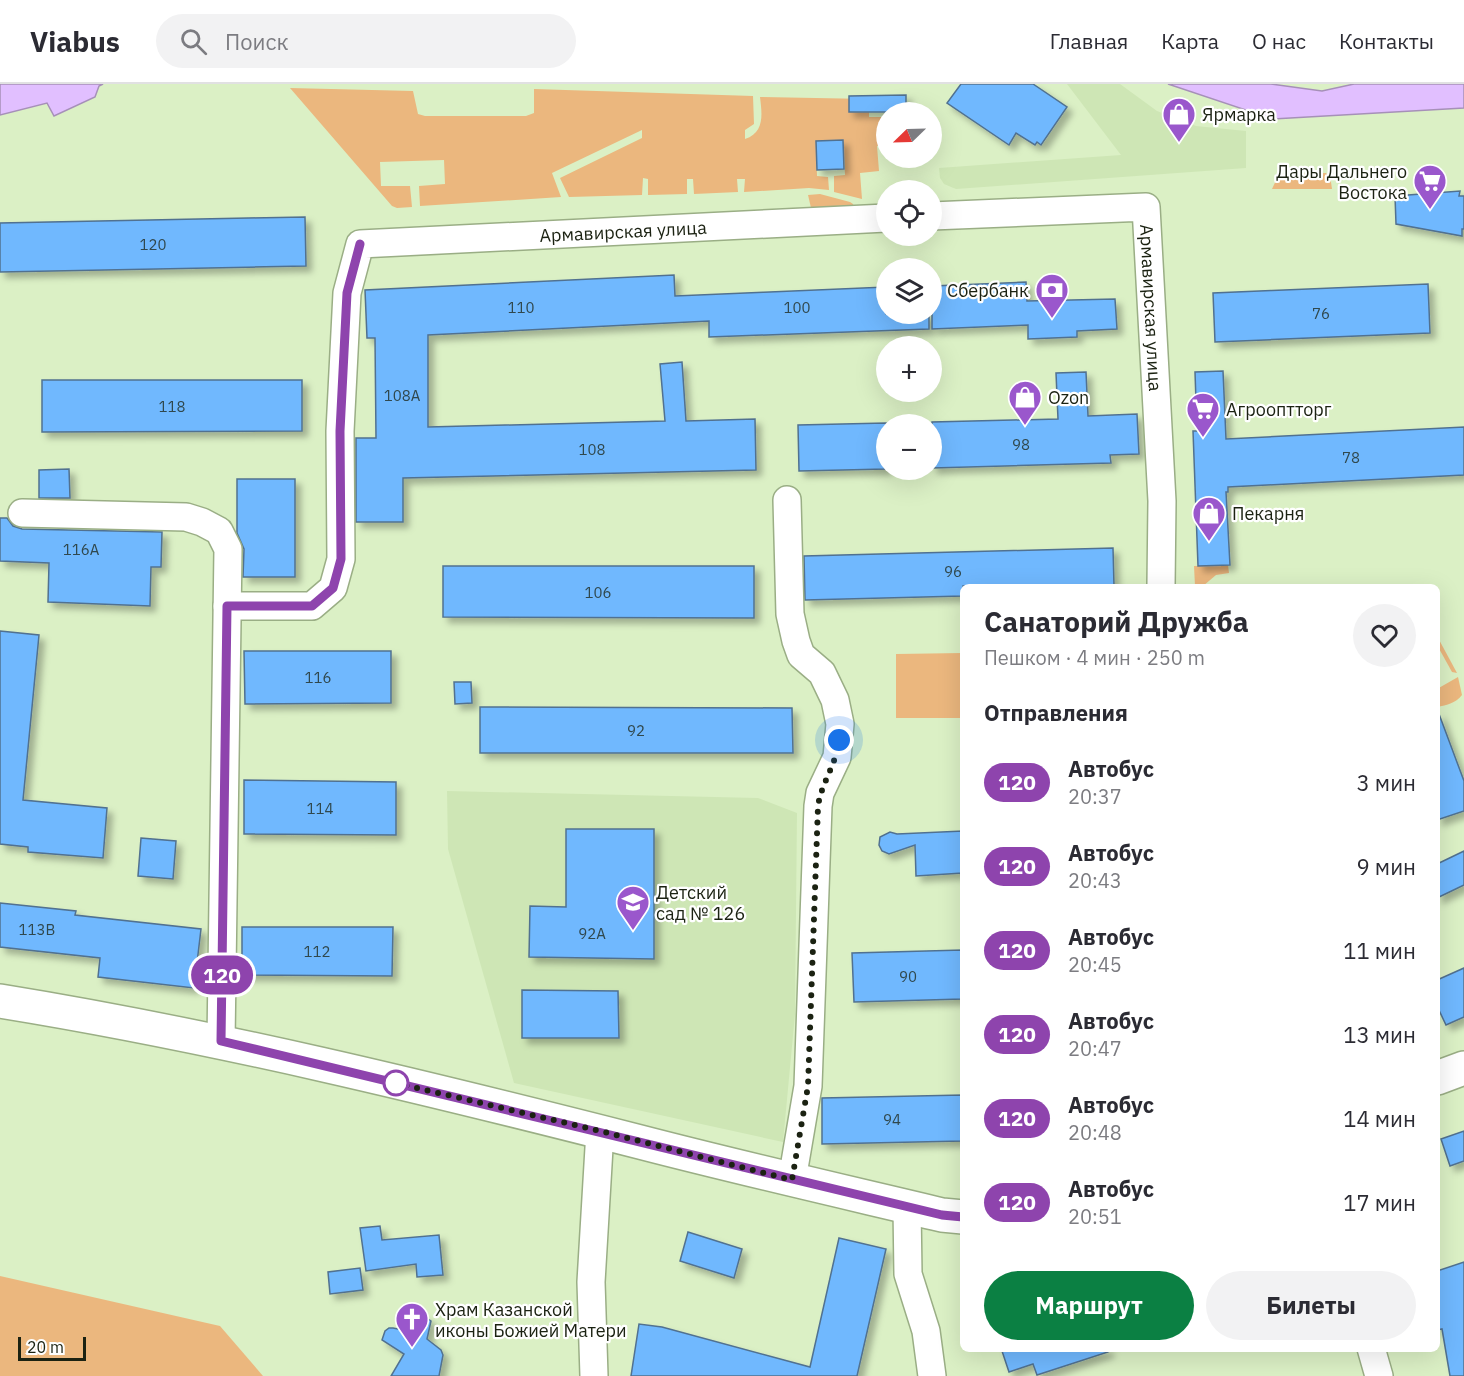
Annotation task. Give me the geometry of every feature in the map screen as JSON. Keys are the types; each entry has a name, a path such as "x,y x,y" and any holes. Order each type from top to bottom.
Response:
{"main road":[{"path":"0,1001 221,1041 600,1131 792,1180 942,1215 960,1217"},
{"path":"1440,1077 1464,1068"}],"street":[{"name":"Армавирская улица","path":"942,216 1146,207 1162,501 1161,584"},
{"name":"Армавирская улица","path":"227,606 312,606 333,588 341,559 340,431 347,293 360,244 876,218"},
{"path":"787,500 790,614 796,641 801,655 822,673 835,700 840,724 837,757 820,793 818,806 808,1086 792,1180"},
{"path":"22,513 186,518 202,522 219,531 228,549 221,1041"},
{"path":"594,1376 591,1282 600,1131"},
{"path":"907,1207 908,1274 926,1331 933,1376"},
{"path":"1372,1352 1379,1376"}],"shaded area":[{"path":"0,84 103,84 99,86 95,97 54,116 47,103 0,115"},
{"name":"Ярмарка","path":"1067,84 1120,84 1157,111 1196,126 1246,131 1246,168 956,189 944,184 940,178 939,168 942,168 1121,155"},
{"path":"1168,84 1271,84 1322,91 1354,84 1464,84 1464,108 1273,119"},
{"path":"290,88 413,91 418,114 425,116 526,116 534,113 534,89 753,96 754,124 745,130 745,139 756,132 761,122 760,97 869,99 869,117 876,117 876,168 879,168 879,171 860,173 862,199 834,192 834,176 845,175 843,140 816,141 817,176 828,177 829,190 809,188 744,192 745,179 737,179 738,192 694,194 693,179 687,179 687,194 648,195 648,179 643,178 642,195 569,197 560,178 642,138 642,130 552,173 561,197 420,206 419,186 445,184 444,160 380,162 381,186 410,186 412,207 392,206"},
{"path":"1326,173 1332,189 1272,189 1279,174"},
{"path":"820,194 850,202 854,207 812,212 808,195"},
{"path":"1228,565 1229,573 1216,575 1205,584 1195,584 1194,566"},
{"path":"1440,642 1457,673 1452,672 1440,650"},
{"path":"960,653 960,718 896,718 896,654"},
{"path":"1458,677 1462,695 1454,702 1440,706 1440,687"},
{"name":"Детский сад № 126","path":"447,791 758,798 797,813 795,1014 783,1142 514,1083 448,849"},
{"path":"0,1276 220,1326 263,1376 0,1376"}],"building":[{"path":"961,84 1033,84 1067,107 1041,145 1037,142 1035,145 1016,133 1009,145 947,103"},
{"path":"906,95 906,102 876,102 876,112 849,112 849,96"},
{"path":"843,140 844,169 817,170 816,141"},
{"path":"1460,191 1459,196 1464,196 1462,236 1396,224 1395,196"},
{"path":"305,217 306,266 0,272 0,223"},
{"path":"674,275 675,296 876,287 876,324 929,324 929,329 709,337 709,321 428,335 428,427 665,421 660,364 682,362 686,421 755,419 756,470 403,478 403,522 356,522 356,438 376,438 375,338 367,338 365,290"},
{"path":"1026,282 1027,301 1115,299 1117,329 1077,331 1077,337 1028,339 1028,325 932,329 932,324 942,324 942,286"},
{"path":"1428,284 1430,333 1215,342 1213,293"},
{"path":"1223,371 1226,439 1464,427 1464,475 1228,487 1228,492 1226,492 1230,565 1198,566 1193,431 1197,431 1195,372"},
{"path":"1086,372 1088,416 1137,414 1139,454 1110,455 1111,463 942,468 942,422 1058,419 1056,373"},
{"path":"42,380 302,380 302,431 42,432"},
{"path":"876,423 876,469 799,471 798,425"},
{"path":"69,469 70,498 39,498 39,470"},
{"path":"237,479 295,479 295,577 243,577 244,549 237,533"},
{"path":"0,518 7,518 13,526 22,529 162,532 161,567 151,567 150,606 48,602 49,563 0,561"},
{"path":"1113,548 1114,584 960,584 960,596 805,600 804,556"},
{"path":"443,566 754,566 754,618 443,617"},
{"path":"0,631 39,635 23,800 107,808 103,858 28,852 28,847 0,844"},
{"path":"244,651 391,651 391,703 245,704"},
{"path":"454,682 471,682 472,703 455,704"},
{"path":"480,707 792,708 793,753 480,753"},
{"path":"1440,717 1464,781 1464,811 1440,819"},
{"path":"244,780 396,782 396,835 244,834"},
{"path":"566,829 654,829 654,959 529,957 530,906 566,907"},
{"path":"960,831 960,873 916,876 915,845 889,854 882,851 879,845 880,837 890,832 897,834"},
{"path":"141,838 176,841 173,879 138,876"},
{"path":"1464,851 1464,885 1440,897 1440,863"},
{"path":"0,903 76,911 75,915 201,929 194,988 98,977 100,958 0,947"},
{"path":"242,927 393,927 392,976 242,975"},
{"path":"960,950 960,999 854,1002 852,953"},
{"path":"1464,968 1464,1017 1446,1025 1440,1012 1440,979"},
{"path":"522,990 618,991 619,1038 522,1038"},
{"path":"960,1095 960,1141 822,1144 822,1098"},
{"path":"1464,1131 1464,1161 1450,1166 1441,1139"},
{"path":"380,1226 382,1240 439,1235 443,1275 417,1277 416,1264 366,1271 360,1228"},
{"path":"688,1232 742,1249 734,1278 680,1261"},
{"path":"839,1238 886,1249 857,1376 631,1376 639,1324 662,1327 810,1367"},
{"path":"1464,1262 1464,1376 1450,1376 1442,1329 1440,1329 1440,1270"},
{"path":"360,1268 363,1290 330,1294 328,1272"},
{"path":"424,1316 431,1321 427,1339 441,1350 443,1355 439,1376 391,1376 404,1354 382,1340 385,1331 393,1328 408,1331 418,1317"},
{"path":"1002,1352 1108,1352 1037,1375 1033,1364 1009,1372"}],"bus line":[{"name":"120","path":"360,244 347,293 340,431 341,559 333,588 312,606 227,606 221,1041 600,1131 792,1180 942,1215 960,1217"}],"place":[{"name":"Ярмарка","path":"1179,143"},
{"name":"Дары Дальнего Востока","path":"1430,210"},
{"name":"Сбербанк","path":"1052,319"},
{"name":"Ozon","path":"1025,426"},
{"name":"Агрооптторг","path":"1203,438"},
{"name":"Пекарня","path":"1209,542"},
{"name":"Детский сад № 126","path":"633,931"},
{"name":"Храм Казанской иконы Божией Матери","path":"412,1348"}],"route":[{"path":"396,1083 600,1131 792,1180 808,1086 818,806 820,793 837,757 839,740"}]}
